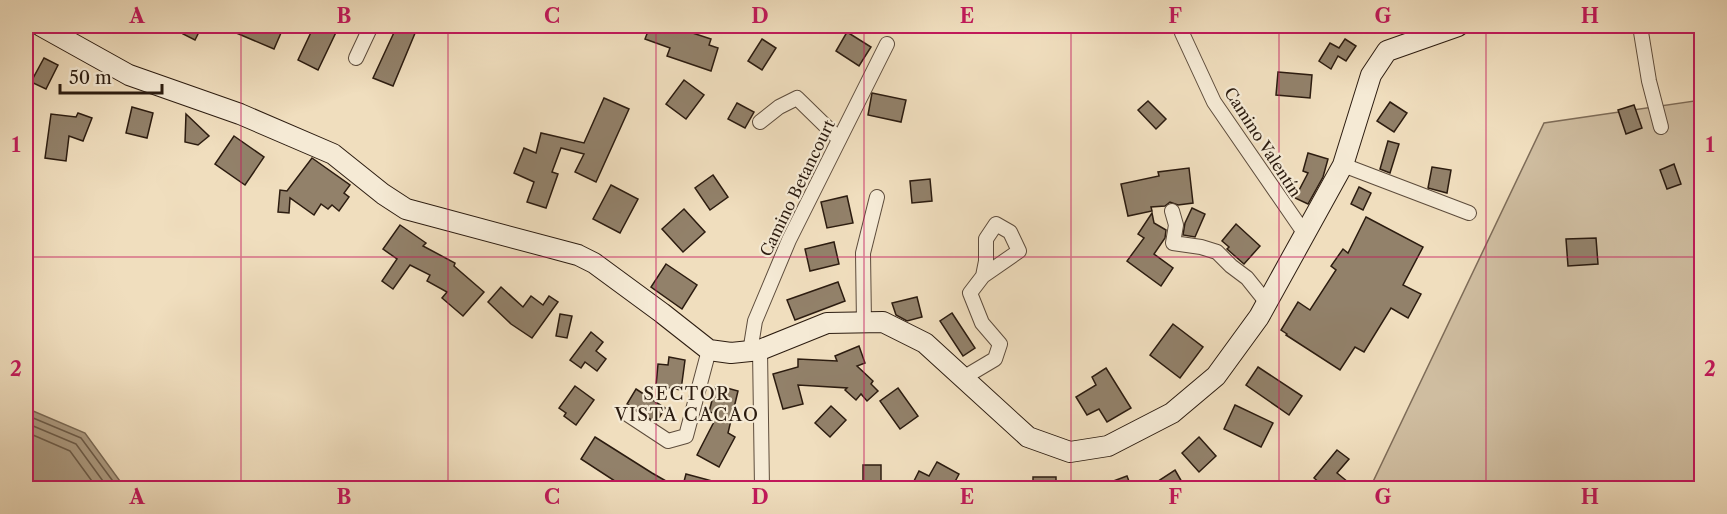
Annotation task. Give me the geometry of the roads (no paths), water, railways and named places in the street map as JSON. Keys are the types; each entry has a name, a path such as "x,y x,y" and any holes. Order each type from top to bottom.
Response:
{"street":[{"path":"41,26 129,75 240,114 333,154 405,209 578,255 594,263 709,350 731,353 755,351 827,323 883,322 925,343 1028,437 1070,452 1108,446 1172,413 1216,376 1259,317 1343,165 1371,75 1387,51 1458,26"},
{"path":"356,58 371,26"},
{"path":"1640,26 1649,81 1661,128"},
{"name":"Camino Valentín","path":"1182,33 1214,102 1305,234"},
{"name":"Camino Betancourt","path":"762,489 755,321 789,240 887,44"},
{"path":"760,122 779,107 797,98 839,139"},
{"path":"1343,165 1469,213"},
{"path":"864,323 863,253 876,197"},
{"path":"1172,211 1176,225 1173,243 1217,252 1247,278 1267,303"},
{"path":"963,378 995,359 1000,344 982,323 970,293 982,276"},
{"path":"627,414 668,441 686,436 709,350"}],"water":[{"path":"26,408 85,433 125,488 26,488"}],"district":[{"name":"SECTOR VISTA CACAO","path":"687,404"}]}
